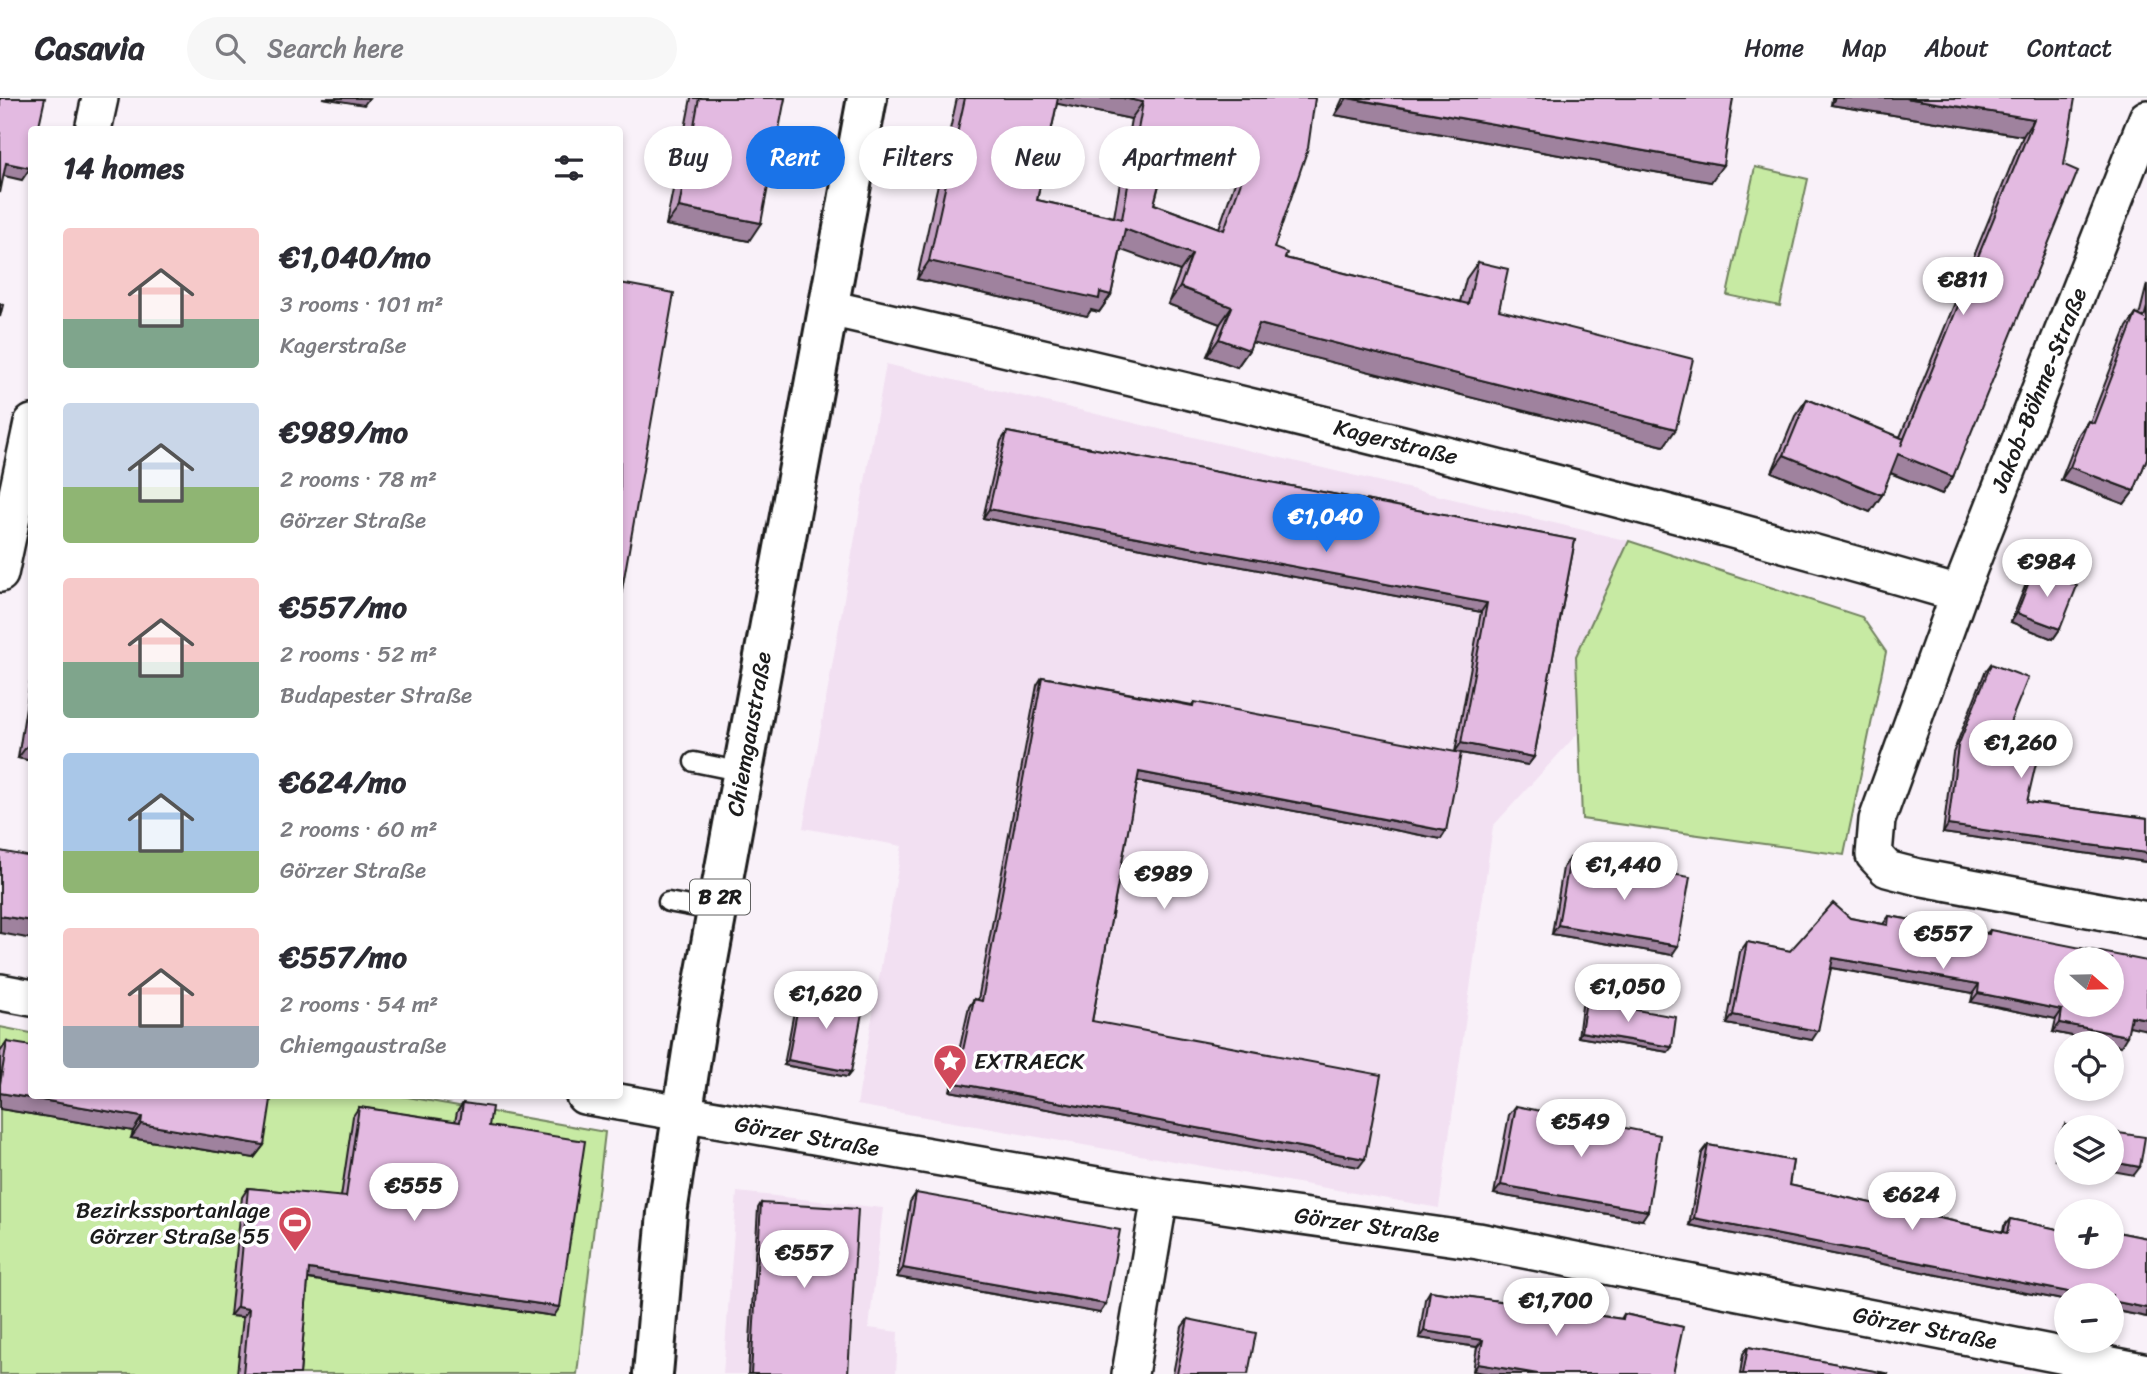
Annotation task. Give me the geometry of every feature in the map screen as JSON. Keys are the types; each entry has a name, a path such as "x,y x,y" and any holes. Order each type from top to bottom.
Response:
{"main road":[{"name":"Chiemgaustraße","path":"653,1374 667,1213 682,1113 867,98"}],"street":[{"path":"94,126 100,98"},
{"name":"Jakob-Böhme-Straße","path":"2147,118 1959,594 1877,820 1874,855 1888,869 1919,877 2147,920"},
{"name":"Kagerstraße","path":"829,308 1388,439 1713,522 1959,594"},
{"path":"0,574 28,442"},
{"path":"0,992 28,997"},
{"name":"Görzer Straße","path":"601,1099 1160,1196 1478,1241 2147,1372"},
{"path":"1130,1374 1160,1196"}],"lane":[{"path":"694,762 743,772"},
{"path":"668,902 717,911"}],"shaded area":[{"path":"886,364 1629,541 1576,656 1579,732 1493,826 1439,1208 857,1105 902,846 803,828"},
{"path":"737,1192 883,1208 869,1328 898,1332 896,1374 723,1374"}],"green space":[{"path":"1755,167 1808,179 1780,306 1727,295"},
{"path":"1629,541 1862,617 1886,652 1844,855 1582,819 1576,656"},
{"name":"Bezirkssportanlage Görzer Straße 55","path":"0,1027 28,1032 28,1099 419,1099 605,1132 577,1374 0,1374"}],"building":[{"path":"0,98 45,98 39,126 28,126 28,168 6,163 0,193"},
{"path":"699,98 785,98 780,126 746,126 746,189 768,189 761,223 679,207 682,189 732,189 732,126 694,126"},
{"path":"965,98 1058,98 1052,126 991,126 991,189 1039,189 1037,200 1122,219 1127,189 1158,189 1154,204 1224,230 1238,189 1260,189 1260,126 1139,126 1143,102 1123,98 1315,98 1308,148 1274,248 1287,253 1285,258 1468,304 1478,262 1508,269 1499,310 1693,359 1676,429 1259,324 1249,350 1219,339 1232,307 1180,287 1192,254 1125,229 1111,295 1100,292 1099,299 929,261 945,189 977,189 977,126 959,126"},
{"path":"1349,98 1733,98 1723,165"},
{"path":"1906,98 2075,98 2064,165 2078,171 1953,477 1898,454 1882,495 1784,455 1807,399 1904,439 2034,119"},
{"path":"623,284 674,293 623,584"},
{"path":"2147,307 2147,458 2134,491 2070,467 2088,421 2094,423 2136,314 2144,318"},
{"path":"1007,432 1575,540 1534,757 1461,743 1487,603 989,509"},
{"path":"2034,569 2077,586 2060,629 2017,613"},
{"path":"1991,664 2028,678 2007,730 2043,733 2027,802 2147,818 2147,853 1948,825 1958,746"},
{"path":"1042,677 1193,706 1194,702 1461,753 1446,831 1139,772 1092,1021 1381,1075 1365,1159 956,1083 974,999 982,1001"},
{"path":"0,851 28,856 28,920 0,916"},
{"path":"1570,858 1690,877 1678,946 1558,925"},
{"path":"1833,903 1850,918 1888,925 1889,916 1989,934 1990,930 2076,947 2054,947 2054,1008 1978,993 1979,984 1833,958 1818,1031 1733,1015 1747,942 1790,951"},
{"path":"2124,956 2147,961 2147,1019 2131,1016 2127,1036 2124,1035 2124,1031 2101,1031 2060,1023 2061,1017 2124,1017"},
{"path":"801,990 864,1002 851,1072 788,1060"},
{"path":"1586,1001 1676,1017 1672,1047 1581,1032"},
{"path":"7,1042 28,1045 28,1098 0,1093"},
{"path":"36,1099 271,1100 264,1145 141,1124 142,1117"},
{"path":"463,1103 492,1107 489,1126 585,1141 560,1307 309,1269 300,1374 243,1374 249,1309 237,1307 248,1188 346,1197 359,1107 460,1122"},
{"path":"1516,1106 1660,1135 1648,1211 1501,1185"},
{"path":"2124,1134 2145,1137 2140,1167 2124,1164"},
{"path":"1708,1145 1793,1161 1789,1185 2007,1233 2010,1219 2054,1228 2054,1269 2124,1269 2124,1233 2147,1238 2147,1308 2124,1303 2124,1283 2054,1283 2054,1289 1694,1218"},
{"path":"916,1193 1120,1230 1106,1304 903,1268"},
{"path":"761,1203 858,1209 848,1374 751,1374"},
{"path":"1430,1291 1623,1319 1624,1314 1683,1327 1673,1374 1538,1374 1478,1364 1483,1340 1424,1331"},
{"path":"1188,1319 1256,1333 1248,1374 1177,1374"},
{"path":"1748,1347 1885,1373 1889,1374 1743,1374"}],"place":[{"name":"EXTRAECK","path":"950,1091"},
{"name":"Bezirkssportanlage Görzer Straße 55","path":"295,1253"}]}
